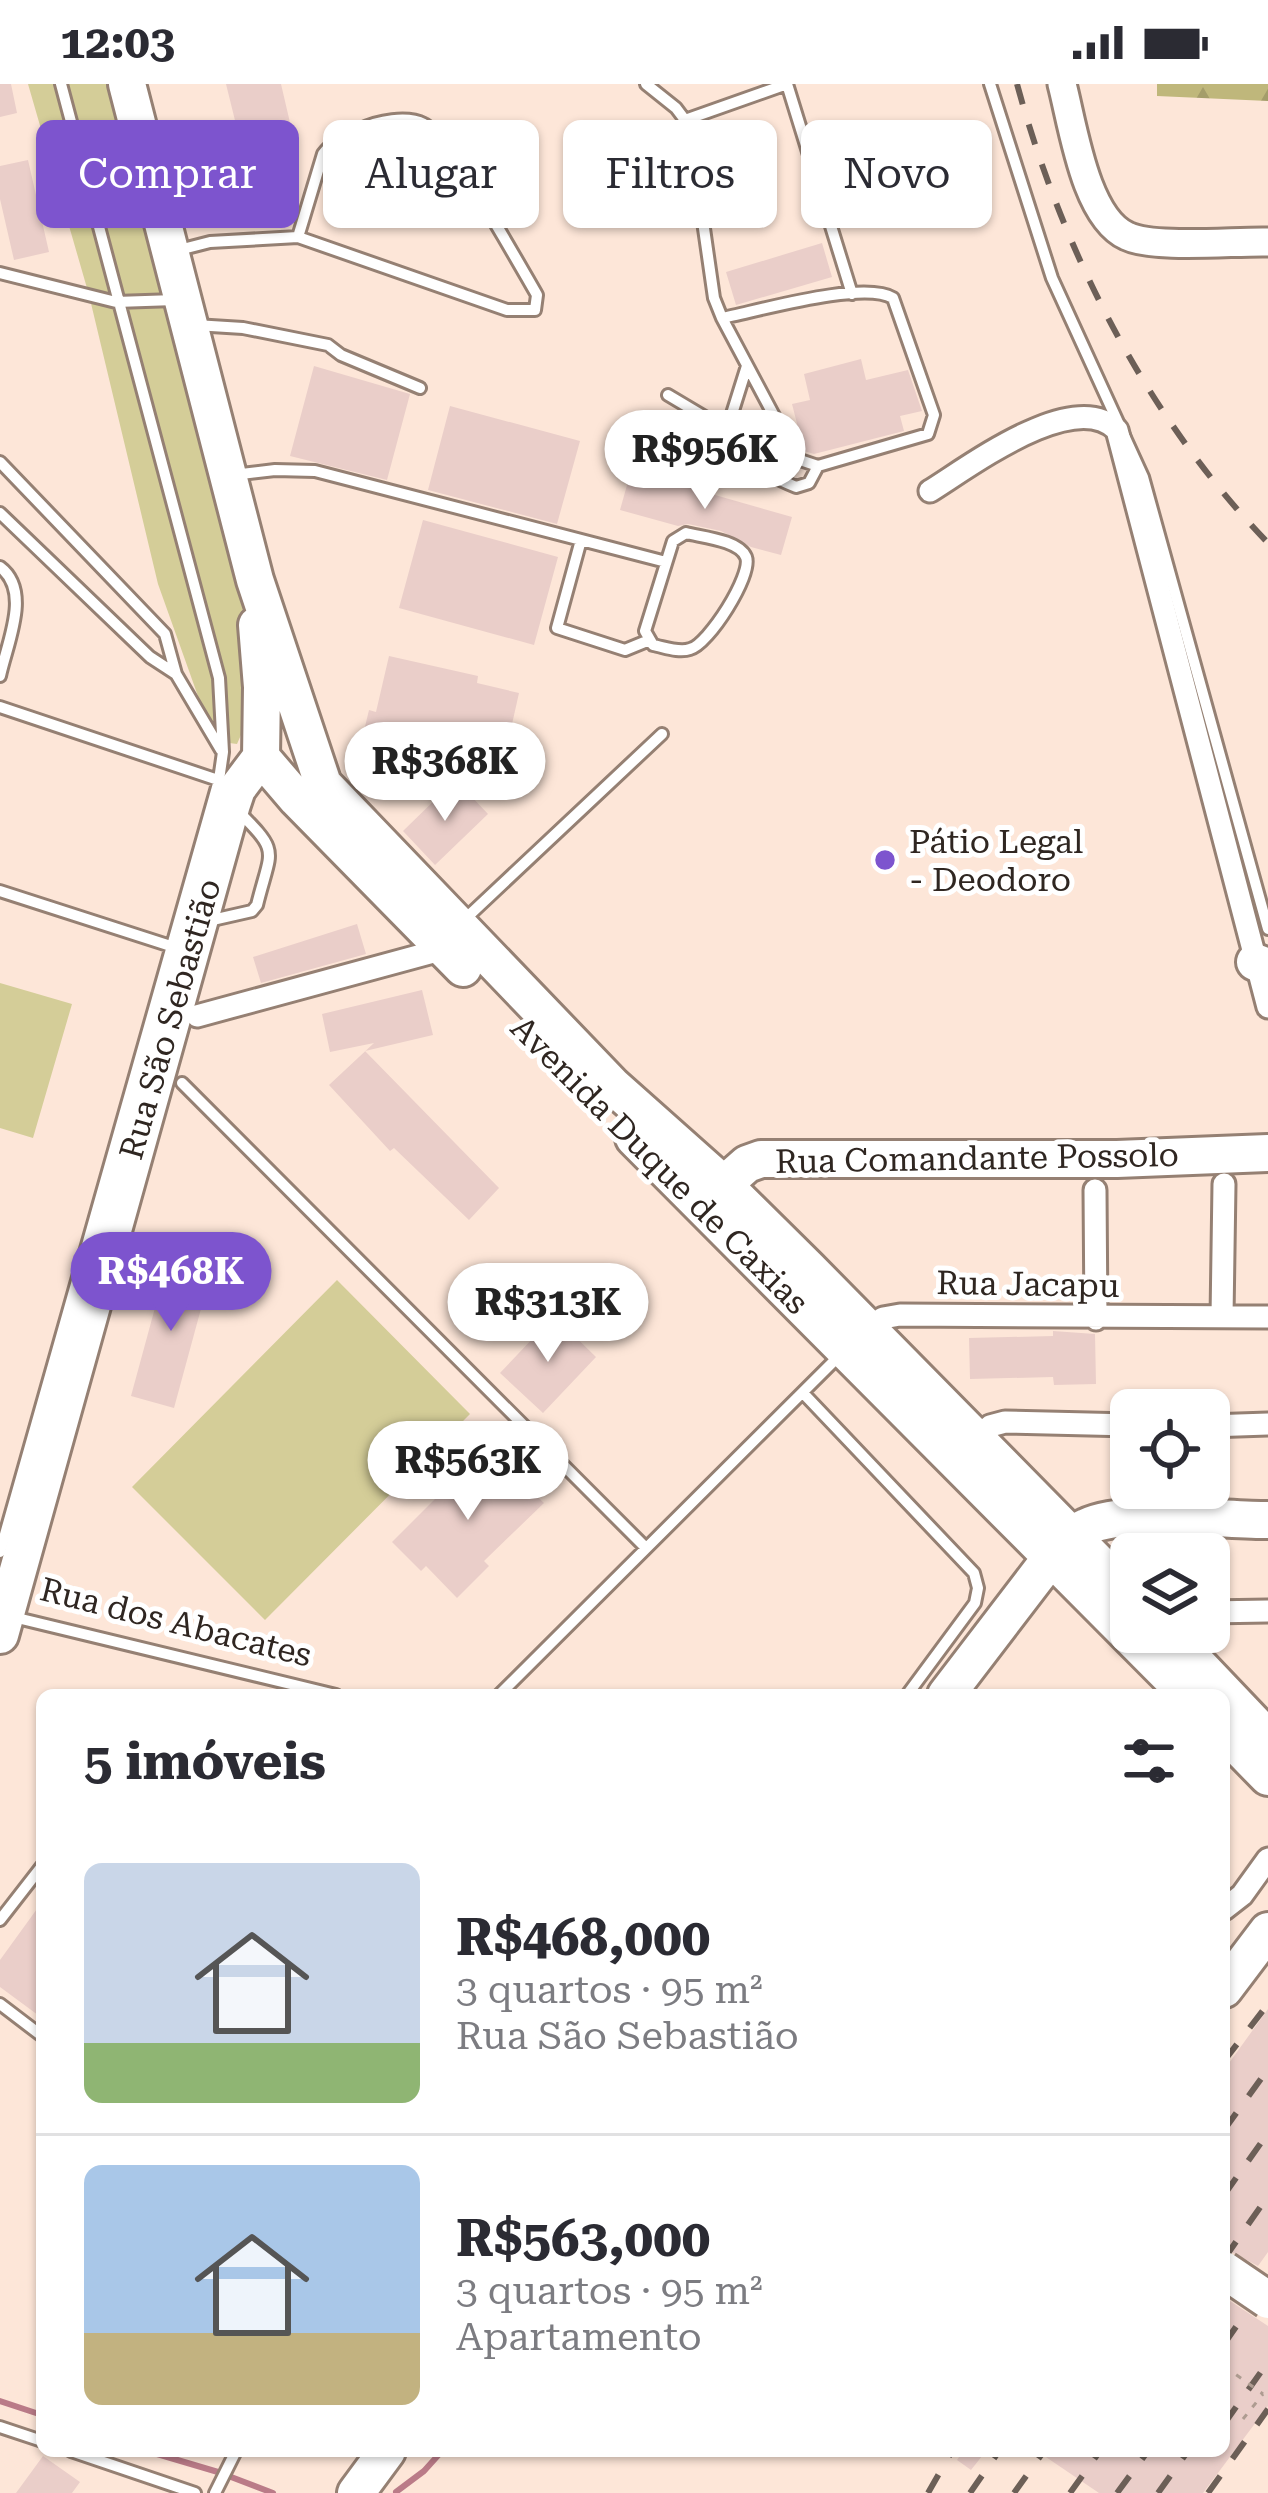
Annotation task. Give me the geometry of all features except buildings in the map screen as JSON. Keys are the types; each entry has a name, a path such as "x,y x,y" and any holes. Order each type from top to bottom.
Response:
{"main road":[{"name":"Avenida Duque de Caxias","path":"127,84 256,580 323,784 451,938"},
{"name":"Avenida Duque de Caxias","path":"256,580 261,757 297,799 613,1086 712,1194 1060,1548 1182,1689"},
{"name":"Rua São Sebastião","path":"1,1621 228,781 261,757"},
{"path":"261,757 296,767 323,784"},
{"name":"Rua Comandante Possolo","path":"712,1194 747,1164 761,1159 1117,1159 1268,1153"},
{"path":"951,1689 1060,1548 1091,1524 1117,1519 1268,1520"},
{"name":"Avenida Duque de Caxias","path":"1060,1548 1110,1582"},
{"path":"1187,1653 1221,1689"},
{"path":"1230,1698 1268,1738"},
{"path":"1230,1738 1268,1777"},
{"path":"1230,1981 1260,1942"},
{"path":"1230,2274 1268,2300"},
{"path":"356,2493 383,2457"}],"street":[{"path":"1062,84 1094,196 1106,221 1124,236 1153,242 1268,242"},
{"path":"930,491 1033,428 1098,418 1117,430 1264,953 1268,1007"},
{"path":"196,1016 451,938"},
{"path":"1222,1317 1224,1184"},
{"path":"1095,1190 1096,1319"},
{"name":"Rua Jacapu","path":"855,1340 884,1318 900,1315 1268,1317"},
{"path":"964,1450 990,1426 1005,1422 1110,1424"},
{"path":"1230,1425 1268,1424"},
{"path":"1230,1612 1268,1611"},
{"path":"1230,1904 1268,1859"}],"lane":[{"path":"61,84 220,678 228,781"},
{"path":"646,84 685,120 787,84 852,293"},
{"path":"990,84 1052,278 1143,477 1264,953"},
{"path":"171,252 210,242 298,237 507,310 535,310 537,295 479,197 427,124 411,120 372,124 331,143 323,154 298,237"},
{"path":"704,228 714,298 722,318 796,459 818,466 928,434 934,416 893,298 876,292 852,293 722,318"},
{"path":"0,273 328,345 420,388"},
{"path":"668,395 716,423 725,422 731,417 747,366"},
{"path":"725,422 746,460 760,472 796,487 809,483 818,466"},
{"path":"0,462 165,634 176,674 228,781 271,850 251,911 186,941 0,891"},
{"path":"230,475 314,471 666,562"},
{"path":"0,513 150,657 176,674"},
{"path":"581,540 557,628 625,650 647,641 682,650 702,644 746,577 746,558 740,550 686,533 673,541 645,631 647,641"},
{"path":"0,567 10,574 17,598 0,676"},
{"path":"0,707 228,781"},
{"path":"451,938 662,734"},
{"name":"Rua São Sebastião","path":"0,1552 186,941"},
{"path":"182,1083 646,1548"},
{"path":"505,1689 855,1340"},
{"path":"804,1394 974,1574 975,1603 911,1689"},
{"name":"Rua dos Abacates","path":"1,1621 309,1689"},
{"path":"0,1920 36,1874"},
{"path":"0,2004 36,2031"},
{"path":"0,2427 36,2439"},
{"path":"89,2457 195,2493"},
{"path":"218,2487 233,2457"}],"path":[{"path":"1230,2371 1263,2394 1243,2420"}],"green space":[{"path":"1157,84 1268,84 1268,101 1157,96"}],"shaded area":[{"path":"28,84 126,84 135,120 38,120"},
{"path":"70,228 163,228 255,580 262,687 237,744 214,741 158,584"},
{"path":"0,983 72,1004 33,1138 0,1128"},
{"path":"337,1280 470,1414 265,1620 132,1487"}],"waterway":[{"path":"0,2401 36,2413"},
{"path":"167,2457 273,2493"},
{"path":"396,2492 437,2457"}],"railway":[{"path":"1017,84 1058,209 1114,329 1184,441 1268,543"},
{"path":"1230,2053 1268,2004"},
{"path":"1230,2122 1268,2069"},
{"path":"1230,2187 1268,2133"},
{"path":"1230,2250 1268,2196"},
{"path":"1230,2335 1268,2281"},
{"path":"1230,2416 1268,2362"},
{"path":"1208,2493 1268,2409"},
{"path":"928,2493 949,2457"},
{"path":"970,2493 995,2457"},
{"path":"1014,2493 1040,2457"},
{"path":"1070,2493 1096,2457"},
{"path":"1117,2493 1144,2457"},
{"path":"1158,2493 1184,2457"}],"place":[{"name":"Pátio Legal - Deodoro","path":"885,860"}]}
